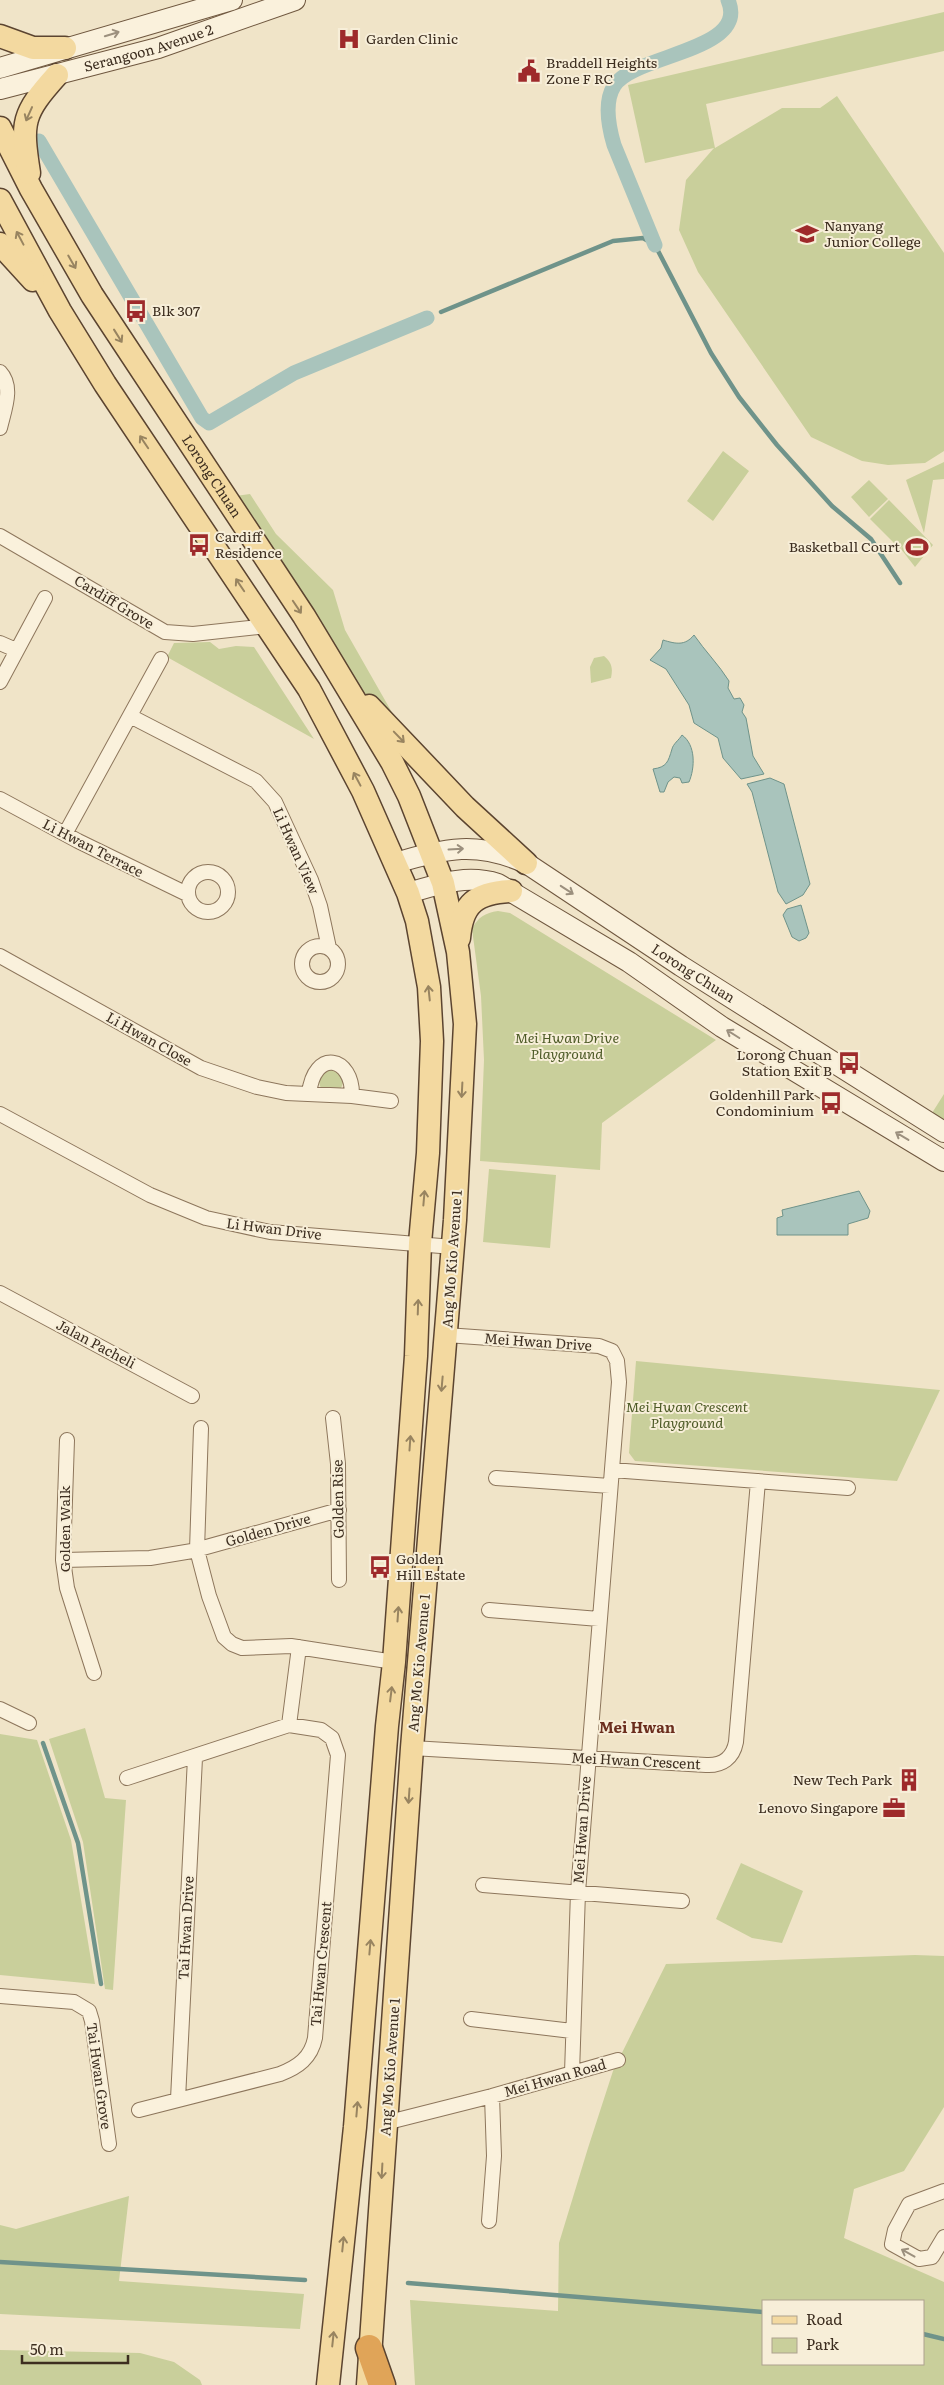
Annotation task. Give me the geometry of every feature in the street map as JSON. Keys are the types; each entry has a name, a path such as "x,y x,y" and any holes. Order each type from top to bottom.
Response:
{"highway":[{"path":"369,2348 382,2385"}],"main road":[{"name":"Serangoon Avenue 2","path":"0,68 232,0"},
{"name":"Serangoon Avenue 2","path":"0,89 57,75 201,34 295,0"},
{"path":"0,36 33,48 65,48"},
{"path":"31,189 25,148 25,117 39,95 57,75"},
{"name":"Lorong Chuan","path":"0,128 31,189 92,295 130,356 304,616 392,762 409,796 443,883"},
{"path":"0,200 60,311 105,384 309,689 363,791 408,893"},
{"path":"0,244 60,311"},
{"path":"340,677 465,807 526,863"},
{"name":"Lorong Chuan","path":"396,863 432,852 482,849 502,852 526,863 711,984 944,1132"},
{"name":"Lorong Chuan","path":"408,893 443,883 467,879 483,880 498,884 629,962 700,1012 944,1162"},
{"name":"Ang Mo Kio Avenue 1","path":"368,2385 369,2348 412,1748 453,1247 465,1024 458,952 443,883"},
{"path":"458,952 461,925 470,903 490,894 511,891"},
{"name":"Ang Mo Kio Avenue 1","path":"328,2385 355,2127 387,1726 394,1662 416,1356 420,1243 428,1153 432,1041 426,970 421,938 408,893"},
{"path":"700,1012 698,1000 701,993 711,984"},
{"path":"850,1105 862,1096 865,1082"}],"street":[{"path":"0,372 5,380 8,393 0,428"},
{"name":"Cardiff Grove","path":"0,536 165,632 193,634 267,626"},
{"path":"0,682 45,598"},
{"path":"0,643 16,650"},
{"path":"65,834 161,659"},
{"name":"Li Hwan View","path":"130,716 256,782 275,802 311,880 325,924 329,948"},
{"name":"Li Hwan Terrace","path":"0,799 65,834 187,894"},
{"name":"Li Hwan Close","path":"0,956 201,1068 257,1087 286,1093 352,1096 391,1101"},
{"path":"309,1094 311,1079 316,1069 327,1063 332,1063 342,1067 348,1075 352,1096"},
{"name":"Li Hwan Drive","path":"0,1114 150,1196 206,1218 270,1232 453,1247"},
{"name":"Jalan Pacheli","path":"0,1292 192,1396"},
{"name":"Mei Hwan Drive","path":"446,1335 599,1346 612,1351 618,1361 619,1375 612,1470 578,1892 572,2073"},
{"name":"Golden Rise","path":"333,1418 338,1464 339,1580"},
{"path":"200,1428 197,1550 218,1624 228,1641 242,1648 298,1647 394,1662"},
{"name":"Golden Walk","path":"67,1440 63,1560 67,1588 94,1673"},
{"path":"612,1470 848,1488"},
{"path":"496,1478 610,1486"},
{"name":"Mei Hwan Crescent","path":"412,1748 711,1765 727,1760 733,1754 736,1742 758,1481"},
{"name":"Golden Drive","path":"63,1560 150,1558 197,1550 339,1510"},
{"path":"489,1610 599,1619"},
{"path":"289,1726 298,1647"},
{"path":"0,1709 29,1723"},
{"name":"Tai Hwan Crescent","path":"127,1778 195,1758 289,1726 321,1730 332,1738 338,1755 313,2045 305,2060 288,2071 178,2098 139,2110"},
{"name":"Tai Hwan Drive","path":"178,2098 195,1758"},
{"name":"Mei Hwan Drive","path":"483,1885 682,1901"},
{"name":"Tai Hwan Grove","path":"0,1996 74,2002 89,2011 109,2144"},
{"path":"471,2019 572,2031"},
{"name":"Mei Hwan Road","path":"385,2123 492,2096 618,2060"},
{"name":"Mei Hwan Road","path":"489,2221 494,2156 492,2096"},
{"path":"944,2191 909,2204 895,2230 892,2244 919,2259 932,2257 944,2236"}],"green space":[{"name":"Nanyang Junior College","path":"944,12 944,51 706,104 715,148 782,108 820,108 837,96 944,253 944,451 925,463 888,465 862,461 811,437 698,272 679,230 686,180 714,148 645,163 628,85"},
{"path":"723,451 749,471 713,521 687,501"},
{"path":"944,462 944,479 933,480 924,533 906,480"},
{"path":"869,480 888,499 869,517 851,497"},
{"path":"250,494 276,534 333,590 345,630 394,716 388,734 228,497"},
{"path":"889,500 933,545 915,567 901,549 907,542 900,549 870,519"},
{"path":"210,642 219,649 236,646 254,647 314,739 167,657 174,643"},
{"path":"604,656 611,666 611,678 591,683 590,667 594,658"},
{"name":"Mei Hwan Drive Playground","path":"498,911 510,913 716,1040 602,1123 600,1170 480,1161 484,1060 481,996 472,929 482,916"},
{"path":"331,1069 336,1070 342,1076 342,1086 336,1092 331,1093 326,1092 320,1086 319,1081 320,1076 326,1070"},
{"path":"944,1094 944,1132 927,1121"},
{"path":"489,1169 556,1175 550,1248 483,1242"},
{"name":"Mei Hwan Crescent Playground","path":"636,1361 940,1390 897,1481 635,1461 629,1453"},
{"path":"85,1728 105,1798 126,1800 113,1990 105,1989 83,1842 49,1739"},
{"path":"0,1734 37,1740 71,1840 95,1984 0,1975"},
{"path":"741,1863 803,1891 782,1943 752,1938 716,1919"},
{"path":"915,1955 944,1956 944,2107 904,2171 854,2189 844,2238 944,2282 944,2385 415,2385 410,2300 558,2311 559,2243 613,2071 666,1964"},
{"path":"129,2196 119,2281 304,2294 300,2329 0,2314 0,2225 16,2229"},
{"path":"0,2350 140,2353 174,2362 200,2380 202,2385 0,2385"}],"water":[{"path":"694,635 729,681 728,688 734,699 740,698 744,705 742,712 746,718 753,756 764,774 741,779 723,758 718,738 694,723 689,705 666,669 650,660 661,648 663,640 680,643 691,639"},
{"path":"682,735 690,745 693,757 689,782 682,783 680,778 674,777 668,782 664,792 660,792 653,769 661,767 666,763 674,745"},
{"path":"770,778 784,784 810,884 803,895 786,904 778,892 752,792 747,784"},
{"path":"801,905 809,933 806,938 799,941 792,937 783,915 787,909"},
{"path":"859,1191 870,1211 868,1218 848,1224 848,1235 777,1235 777,1218 783,1216 782,1210"}],"waterway":[{"path":"655,245 614,145 608,115 611,92 625,75 643,66 707,42 722,31 730,17 728,0"},
{"path":"39,141 202,418 209,423 294,373 427,318"},
{"path":"441,312 613,241 643,238 655,245 711,353 739,397 777,445 832,506 871,539 900,583"},
{"path":"43,1743 78,1843 101,1984"},
{"path":"0,2262 305,2280"},
{"path":"408,2283 762,2312"},
{"path":"924,2334 944,2339"}],"place":[{"name":"Garden Clinic","path":"349,39"},
{"name":"Braddell Heights Zone F RC","path":"529,71"},
{"name":"Nanyang Junior College","path":"807,234"},
{"name":"Blk 307","path":"136,311"},
{"name":"Cardiff Residence","path":"199,545"},
{"name":"Basketball Court","path":"917,547"},
{"name":"Lorong Chuan Station Exit B","path":"849,1063"},
{"name":"Goldenhill Park Condominium","path":"831,1103"},
{"name":"Golden Hill Estate","path":"380,1567"},
{"name":"New Tech Park","path":"909,1780"},
{"name":"Lenovo Singapore","path":"894,1808"}],"district":[{"name":"Mei Hwan","path":"637,1728"}]}
